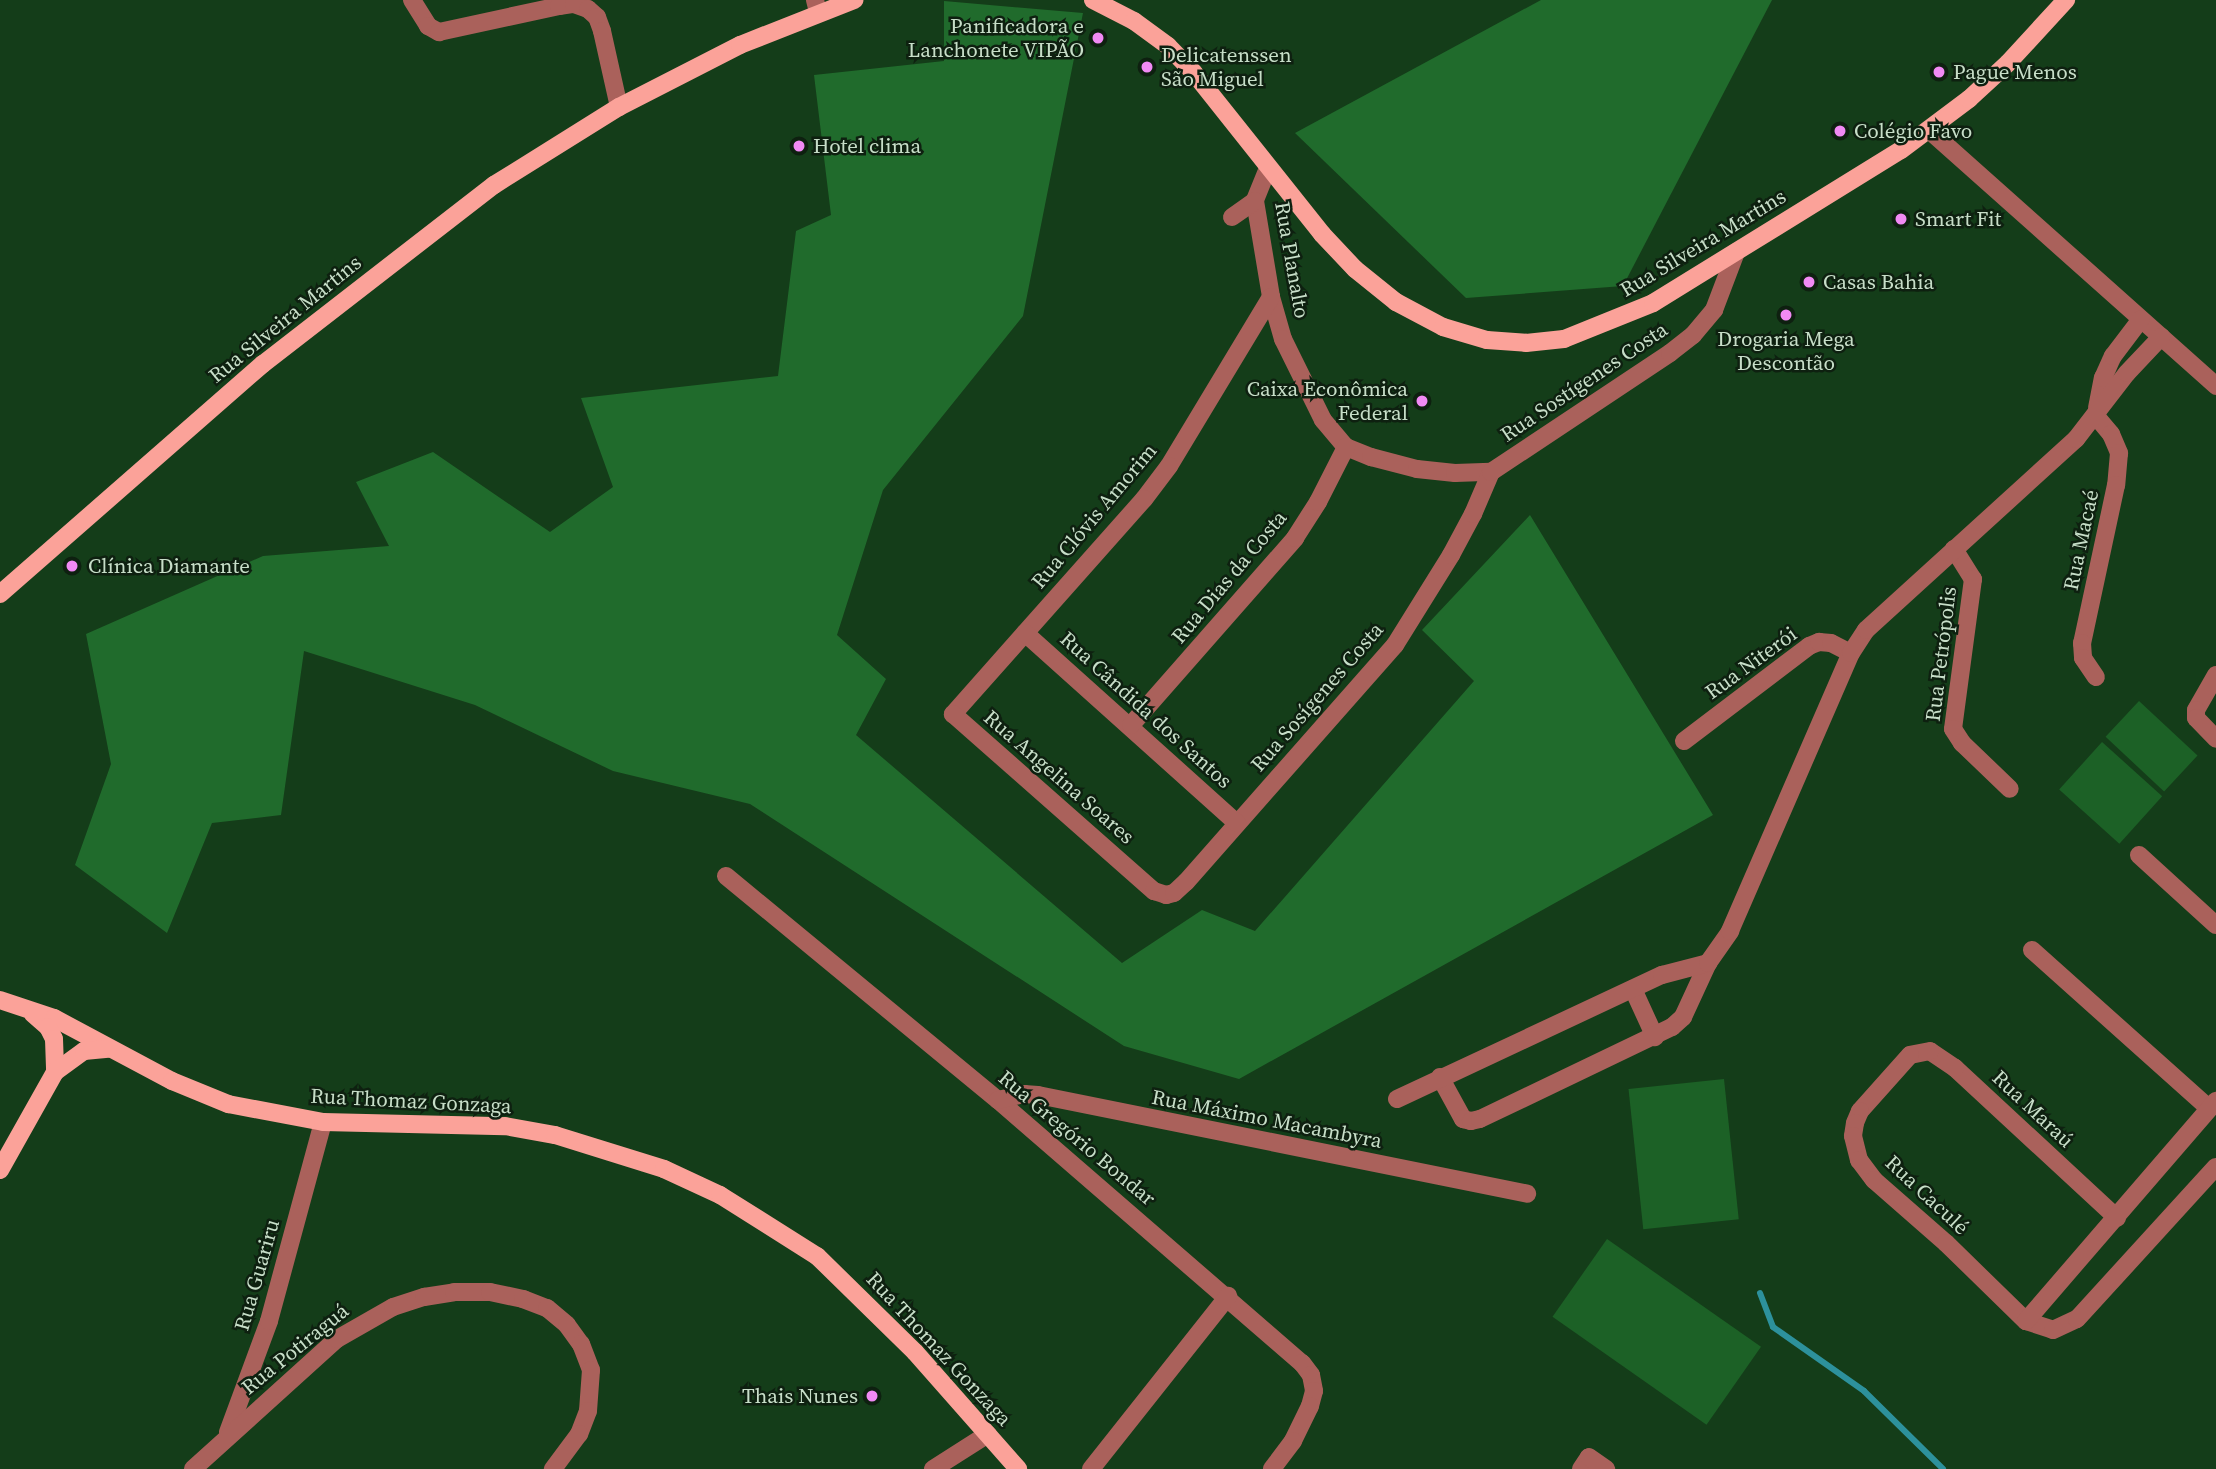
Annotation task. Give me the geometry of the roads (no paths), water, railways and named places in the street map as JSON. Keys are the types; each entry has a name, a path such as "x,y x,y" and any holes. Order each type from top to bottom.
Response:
{"main road":[{"name":"Rua Silveira Martins","path":"0,594 206,411 420,240 494,185 619,107 816,6 854,0"},
{"name":"Rua Silveira Martins","path":"1093,0 1134,21 1168,46 1194,73 1322,234 1355,269 1396,302 1443,327 1487,340 1526,343 1564,339 1653,303 1929,130 2008,63 2066,0"},
{"name":"Rua Thomaz Gonzaga","path":"0,1000 32,1013 54,1017 91,1036 108,1049 192,1091 228,1104 323,1122 505,1126 555,1135 611,1150 698,1184 771,1225 817,1256 906,1343 1018,1469"},
{"path":"32,1013 48,1027 54,1039 55,1072"},
{"path":"0,1170 55,1072 84,1051 108,1049"}],"street":[{"path":"412,0 419,16 428,26 439,32 559,6 574,4 588,9 597,17 602,31 619,107"},
{"path":"1929,130 2216,386"},
{"name":"Rua Planalto","path":"1268,168 1255,201 1272,297 1283,339 1323,420 1346,447"},
{"path":"1232,217 1255,201"},
{"name":"Rua Sostígenes Costa","path":"1491,472 1693,335 1714,310 1736,252"},
{"name":"Rua Clóvis Amorim","path":"953,714 1144,499 1169,466 1272,297"},
{"path":"2095,415 2103,378 2113,355 2141,319"},
{"path":"1440,1077 1457,1111 1463,1119 1471,1121 1654,1037 1683,1017 1708,963 1730,931 1851,653 1872,623 2076,439 2127,373 2161,337"},
{"name":"Rua Macaé","path":"2095,415 2111,434 2119,453 2116,485 2082,643 2083,658 2096,677"},
{"path":"1346,447 1417,469 1455,473 1491,472"},
{"name":"Rua Dias da Costa","path":"1131,725 1295,538 1318,502 1346,447"},
{"name":"Rua Sosígenes Costa","path":"1134,874 1154,891 1166,895 1174,893 1395,645 1473,514 1491,472"},
{"name":"Rua Petrópolis","path":"1954,548 1973,579 1953,729 1962,743 2010,789"},
{"name":"Rua Cândida dos Santos","path":"1025,633 1237,822"},
{"name":"Rua Niterói","path":"1684,741 1810,646 1819,642 1831,643 1851,653"},
{"path":"2213,678 2198,701 2196,718 2216,739"},
{"name":"Rua Angelina Soares","path":"953,714 1134,874"},
{"path":"2139,855 2216,925"},
{"name":"Rua Gregório Bondar","path":"726,876 998,1100 1288,1347 1311,1375 1314,1391 1304,1421 1272,1469"},
{"path":"2032,950 2213,1105 2026,1321 2053,1330 2077,1319 2216,1167"},
{"path":"1397,1099 1662,975 1708,963"},
{"path":"1633,989 1654,1037"},
{"name":"Rua Maraú","path":"1910,1055 1930,1051 1955,1068 2117,1218"},
{"name":"Rua Caculé","path":"1910,1055 1860,1111 1853,1136 1859,1160 1874,1180 1947,1243 2026,1321"},
{"name":"Rua Máximo Macambyra","path":"998,1100 1024,1094 1038,1095 1527,1194"},
{"name":"Rua Guariru","path":"225,1438 269,1321 323,1122"},
{"name":"Rua Potiraguá","path":"193,1469 337,1339 364,1321 424,1297 454,1292 490,1292 523,1299 547,1308 574,1334 591,1370 588,1411 579,1434 553,1469"},
{"path":"1091,1469 1228,1296"},
{"path":"933,1469 988,1434"},
{"path":"1581,1469 1589,1457 1606,1469"}],"waterway":[{"path":"1760,1293 1773,1327 1864,1391 1943,1469"}],"place":[{"name":"Panificadora e Lanchonete VIPÃO","path":"1098,38"},
{"name":"Delicatenssen São Miguel","path":"1147,67"},
{"name":"Pague Menos","path":"1939,72"},
{"name":"Colégio Favo","path":"1840,131"},
{"name":"Hotel clima","path":"799,146"},
{"name":"Smart Fit","path":"1901,219"},
{"name":"Casas Bahia","path":"1809,282"},
{"name":"Drogaria Mega Descontão","path":"1786,315"},
{"name":"Caixa Econômica Federal","path":"1422,401"},
{"name":"Clínica Diamante","path":"72,566"},
{"name":"Thais Nunes","path":"872,1396"}]}
